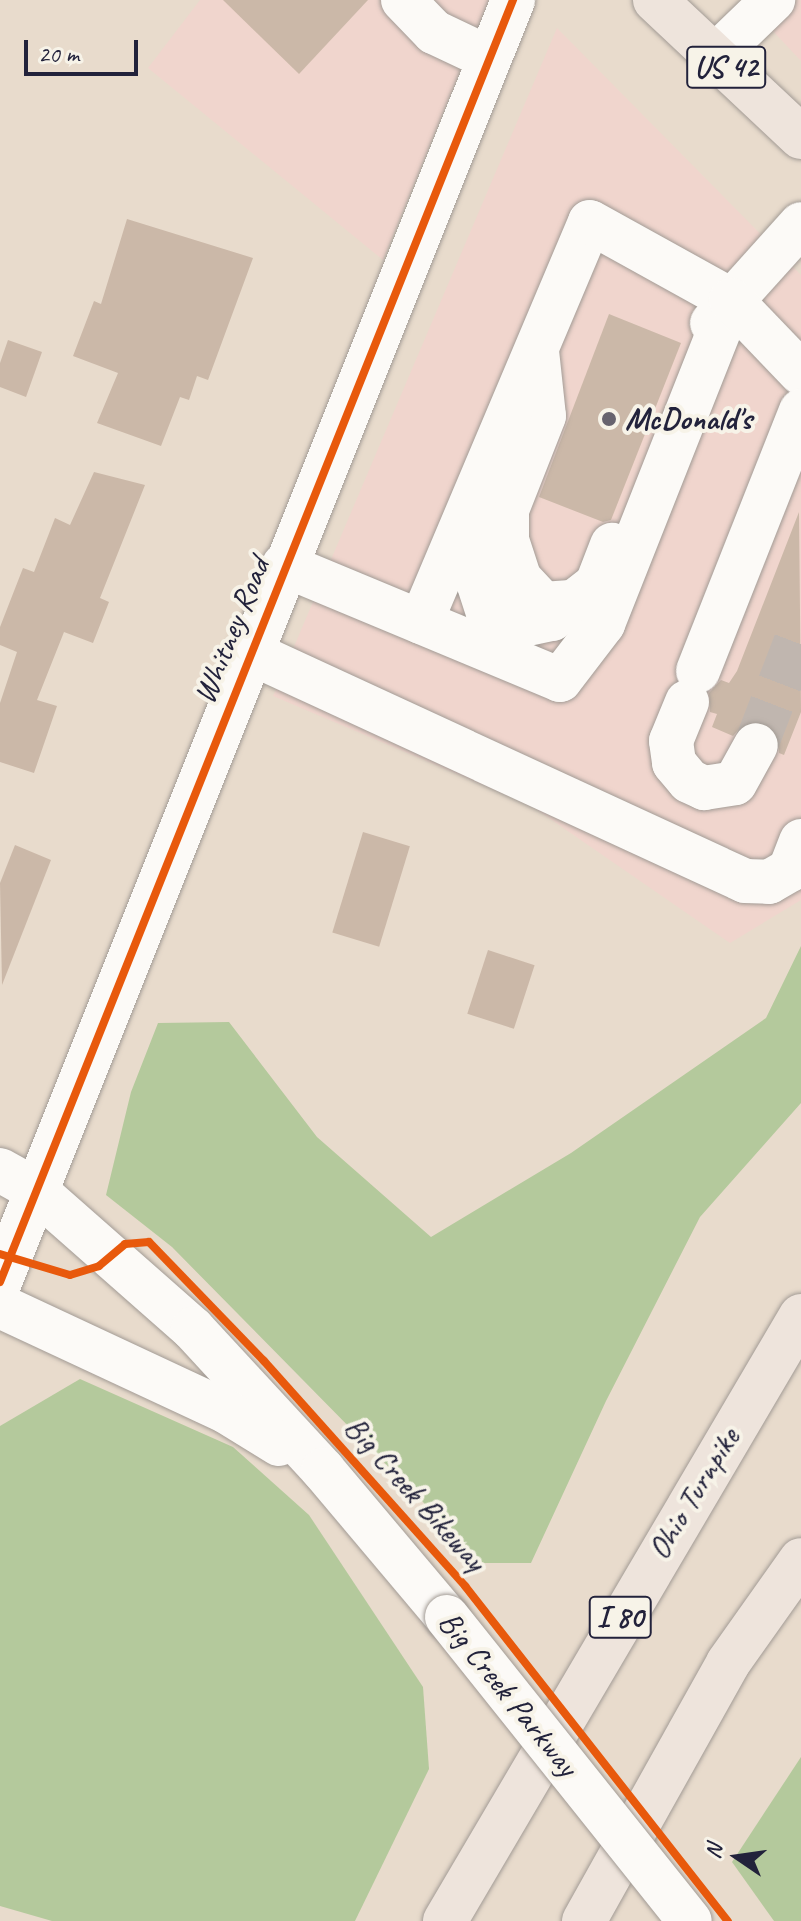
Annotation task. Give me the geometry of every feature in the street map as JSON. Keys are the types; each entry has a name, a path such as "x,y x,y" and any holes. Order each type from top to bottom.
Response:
{"main road":[{"name":"US 42","path":"655,0 800,134"},
{"name":"Ohio Turnpike","path":"445,1921 801,1316"},
{"path":"584,1921 728,1663 801,1560"}],"street":[{"path":"403,0 434,32 489,58"},
{"name":"Whitney Road","path":"0,1282 17,1179 249,652 513,0"},
{"path":"715,56 773,0"},
{"path":"421,622 590,222 731,300 801,373"},
{"path":"536,348 544,416 507,510 507,540 519,578 543,604 571,602 597,584 688,352 801,224"},
{"path":"284,565 560,680 603,624 731,300"},
{"path":"756,745 735,783 704,788 689,781 674,763 671,741 801,411"},
{"path":"249,652 745,881 769,882 790,870 801,841"},
{"name":"Big Creek Parkway","path":"17,1179 193,1329 323,1470 447,1617 690,1921"},
{"name":"Big Creek Parkway","path":"0,1306 227,1412 323,1470"}],"shaded area":[{"path":"200,0 489,0 383,260 148,68"},
{"path":"744,0 801,0 801,61"},
{"path":"557,28 801,275 801,900 730,943 530,805 273,696"}],"green space":[{"path":"801,946 801,1103 700,1217 606,1401 531,1563 483,1563 172,1247 106,1195 131,1092 158,1023 229,1022 317,1137 431,1237 571,1153 766,1018"},
{"path":"80,1379 233,1447 309,1515 423,1687 429,1769 355,1921 52,1921 0,1906 0,1426"},
{"path":"801,1757 801,1921 774,1921 732,1862"}],"building":[{"path":"223,0 368,0 299,74"},
{"path":"127,219 253,258 208,380 197,376 189,400 180,397 161,446 97,423 118,373 73,356 94,301 101,304"},
{"name":"McDonald's","path":"609,314 681,343 611,520 603,522 539,497"},
{"path":"8,340 42,352 26,397 0,387 0,363"},
{"path":"94,472 145,485 100,598 109,602 93,643 64,632 37,700 57,706 34,773 0,762 0,703 17,652 0,645 0,627 23,568 34,572 55,518 70,525"},
{"path":"799,512 801,712 784,755 779,753 778,733 767,723 744,723 733,736 712,727 717,714 710,712 709,693 721,680 729,683 737,671"},
{"path":"363,832 410,846 379,947 332,932"},
{"path":"15,845 51,860 2,985 0,883"},
{"path":"488,950 535,965 514,1029 467,1014"}],"tunnel":[{"path":"756,745 801,628"}],"cycle path":[{"path":"0,1282 513,0"},
{"name":"Big Creek Bikeway","path":"0,1254 70,1275 99,1266 125,1244 149,1242 264,1361 465,1586 728,1921"}],"place":[{"name":"McDonald's","path":"609,419"}]}
